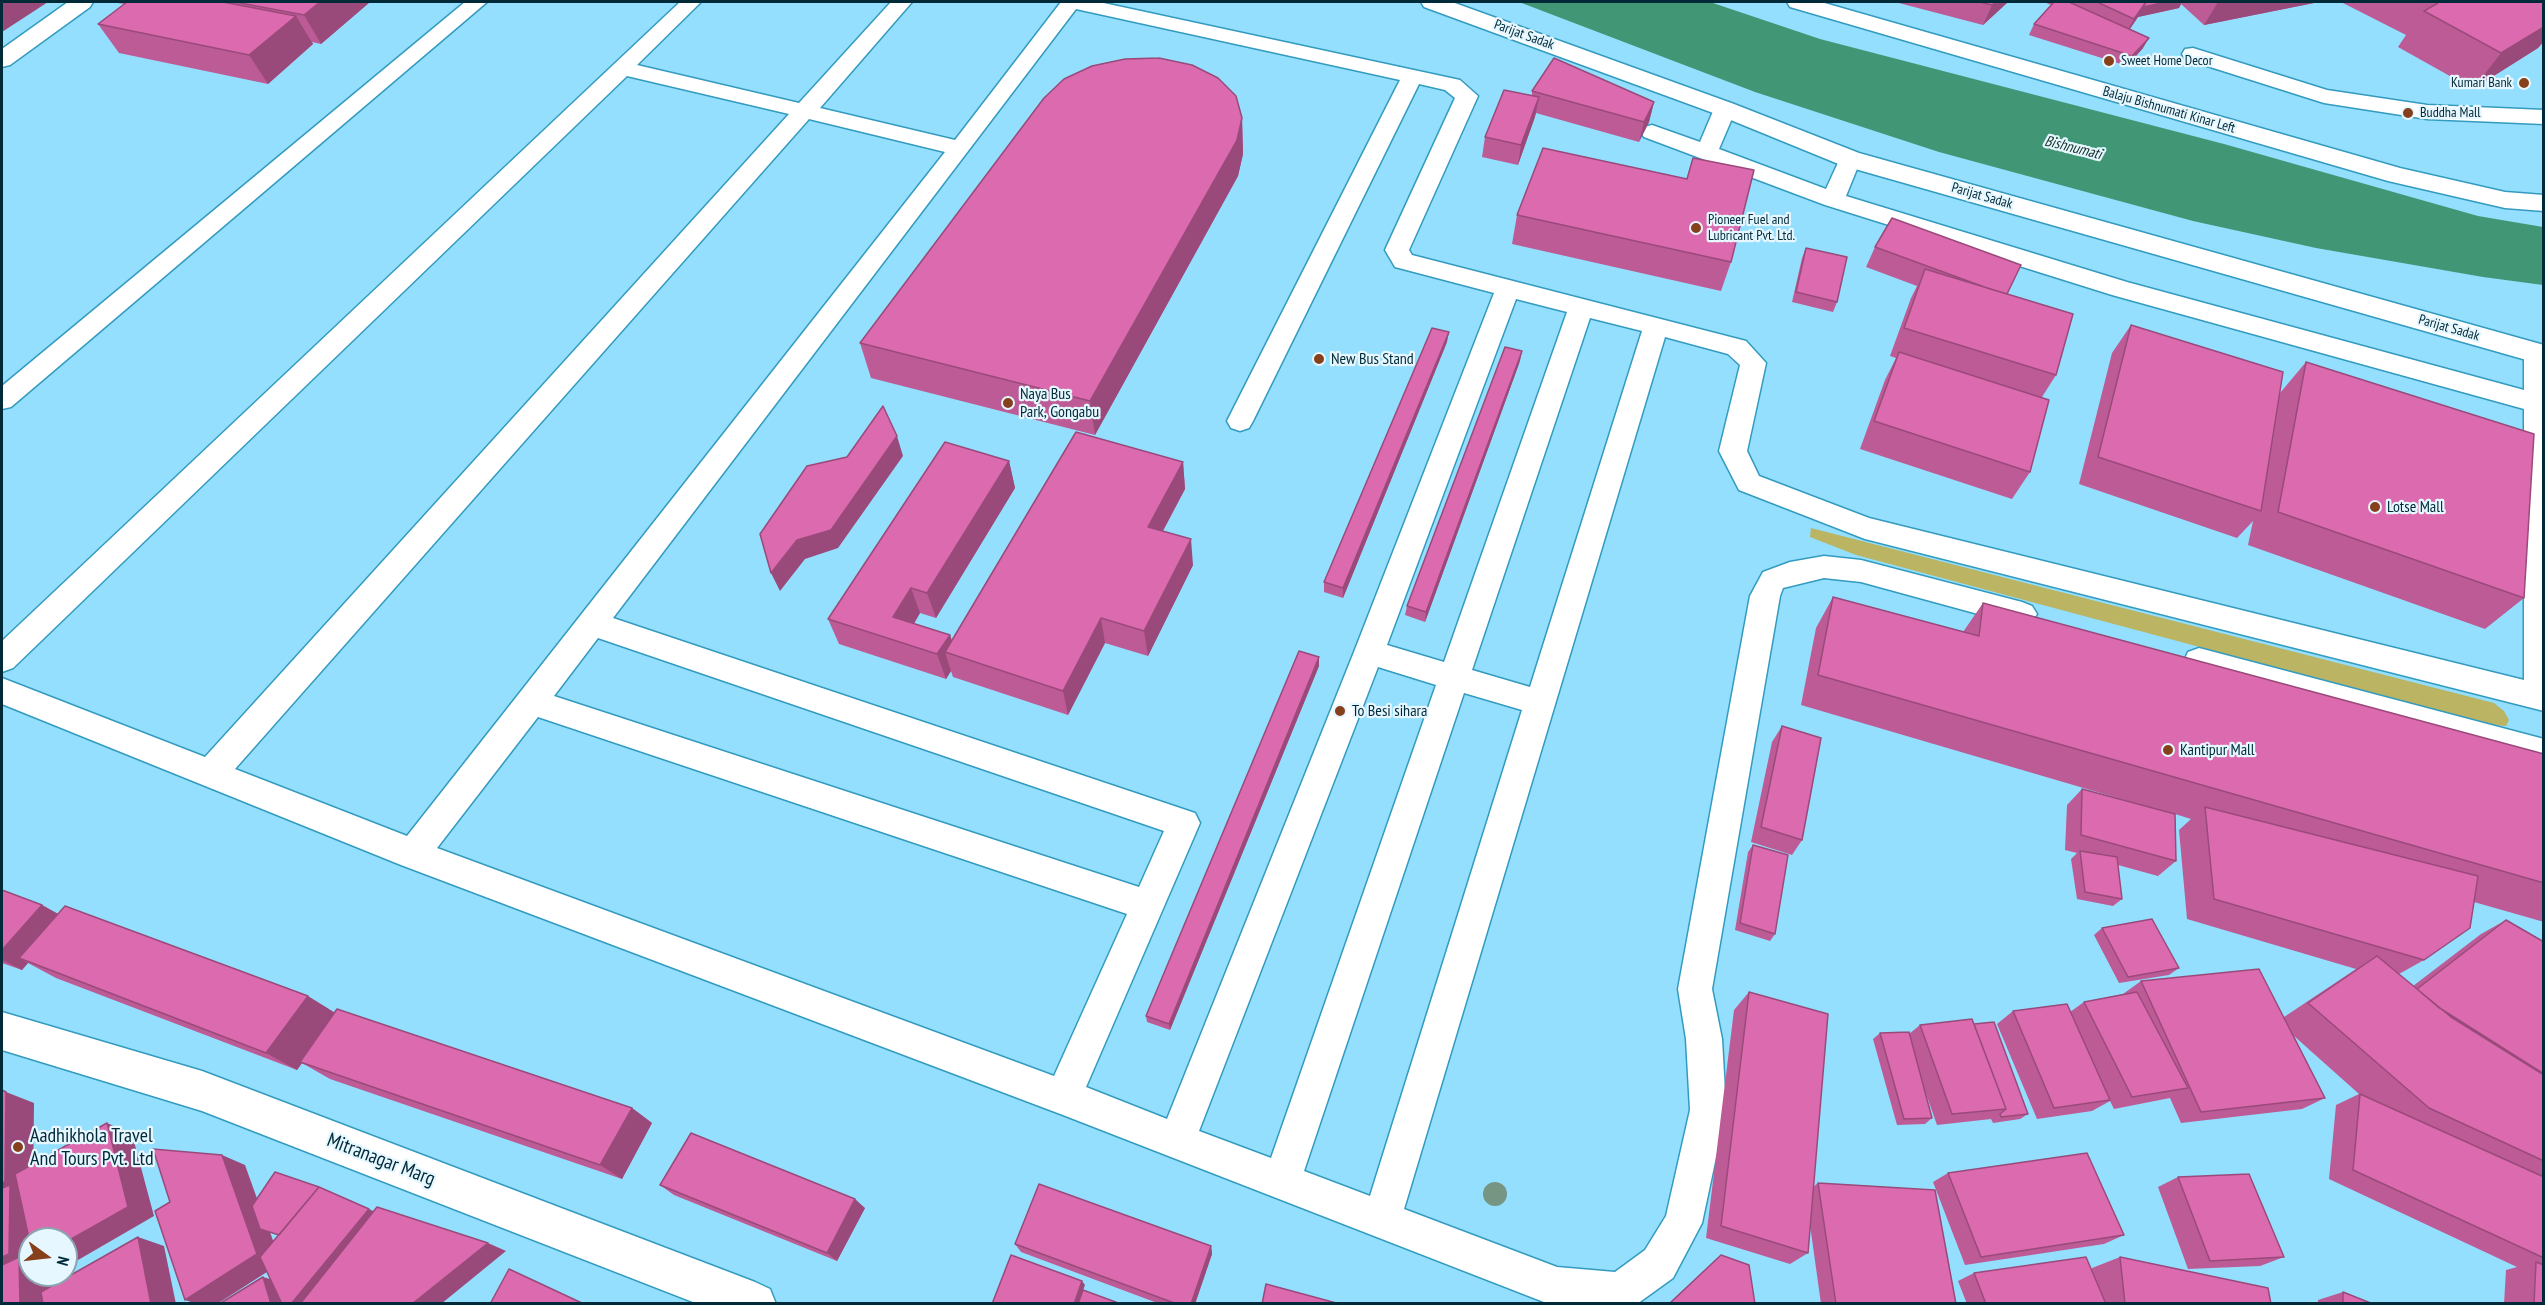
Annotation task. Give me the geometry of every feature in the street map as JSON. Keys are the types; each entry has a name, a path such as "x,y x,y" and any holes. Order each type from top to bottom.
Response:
{"street":[{"path":"2,60 82,2"},
{"name":"Parijat Sadak","path":"1431,2 1725,109 1851,159 2540,354"},
{"name":"Balaju Bishnumati Kinar Left","path":"1798,2 2397,175 2505,201 2544,203"},
{"name":"Mitranagar Marg","path":"2,1031 202,1091 755,1304"}],"lane":[{"path":"2,400 477,2"},
{"path":"2,659 691,2"},
{"path":"211,773 902,2"},
{"path":"413,854 590,622 1072,2 1452,85 1467,96 1397,250 1404,261 1737,347 1753,363 1733,451 1749,483 1865,528 2541,697 2536,403 2540,354"},
{"path":"2193,54 2324,96 2427,112 2544,117"},
{"path":"622,68 960,148"},
{"path":"1240,421 1412,77"},
{"path":"1707,151 1725,109"},
{"path":"1652,132 1833,200 2121,289 2536,403"},
{"path":"1833,200 1851,159"},
{"path":"1177,1140 1369,652 1508,288"},
{"path":"1282,1180 1581,306"},
{"path":"1381,1221 1656,326"},
{"path":"2,691 413,854 1177,1140 1381,1221 1557,1287 1620,1292 1659,1264 1683,1223 1708,1110 1704,1039 1695,988 1765,596 1773,580 1824,567 1861,571 2046,620"},
{"path":"590,622 1184,823 1063,1097"},
{"path":"1369,652 1541,703"},
{"path":"2174,654 2544,753"},
{"path":"530,701 1148,905"}],"shaded area":[{"path":"1811,528 2494,703 2504,711 2509,720 2506,726 2491,725 1856,555 1810,537"}],"water":[{"name":"Bishnumati","path":"1519,2 1710,2 1820,39 2224,144 2478,216 2543,227 2543,285 2316,248 2193,221 1939,152 1755,92"}],"building":[{"path":"127,2 223,2 296,16 249,55 98,24"},
{"path":"235,2 320,2 304,15"},
{"path":"1979,2 1996,2 1992,5"},
{"path":"2054,2 2069,2 2149,38 2132,56 2034,24"},
{"path":"2097,2 2146,2 2134,19"},
{"path":"2146,2 2166,2 2143,7"},
{"path":"2436,2 2544,2 2544,27 2501,53 2424,11 2438,3"},
{"path":"1159,58 1192,65 1218,78 1236,96 1242,118 1237,140 1090,401 860,343 1044,98 1064,79 1092,66 1125,59"},
{"path":"1554,58 1654,102 1644,122 1532,91"},
{"path":"1504,90 1539,97 1521,145 1485,137"},
{"path":"1543,148 1687,179 1693,158 1754,170 1731,262 1517,215"},
{"path":"1892,218 2021,265 2007,294 1875,247"},
{"path":"1806,248 1847,257 1837,302 1796,292"},
{"path":"1925,269 2073,314 2056,375 1904,328"},
{"path":"2131,325 2283,372 2261,511 2098,457"},
{"path":"1432,328 1449,332 1343,588 1324,582"},
{"path":"1505,347 1522,351 1426,612 1407,606"},
{"path":"1899,352 2049,400 2030,472 1874,421"},
{"name":"Lotse Mall","path":"2306,362 2534,434 2524,598 2278,512"},
{"path":"883,406 897,436 831,530 797,540 771,573 760,534 807,466 847,457"},
{"path":"1076,432 1183,462 1148,527 1191,539 1144,631 1101,618 1063,691 945,652"},
{"path":"945,442 1009,461 927,593 911,588 893,617 950,635 937,654 828,619"},
{"name":"Kantipur Mall","path":"1833,597 1979,636 1983,603 2544,754 2544,883 1818,675"},
{"path":"1299,651 1319,657 1169,1024 1146,1016"},
{"path":"1782,726 1821,738 1802,840 1761,827"},
{"path":"2082,789 2175,814 2176,861 2081,835"},
{"path":"2205,807 2478,876 2470,928 2424,960 2214,899"},
{"path":"1753,845 1788,855 1775,934 1740,923"},
{"path":"2080,851 2117,857 2122,899 2085,892"},
{"path":"2,890 42,905 2,950"},
{"path":"65,906 308,996 266,1053 19,958"},
{"path":"2152,919 2179,968 2128,977 2102,928"},
{"path":"2506,920 2544,942 2544,1074 2438,1007 2417,989"},
{"path":"2377,956 2451,1017 2544,1075 2544,1161 2429,1108 2308,1003"},
{"path":"2259,969 2325,1098 2201,1112 2141,981"},
{"path":"1749,992 1828,1014 1808,1253 1721,1226"},
{"path":"2137,992 2188,1088 2132,1097 2084,1002"},
{"path":"2067,1004 2110,1100 2054,1108 2013,1011"},
{"path":"337,1009 632,1108 600,1165 300,1062"},
{"path":"1972,1019 2006,1109 1952,1114 1920,1025"},
{"path":"1994,1022 2028,1114 2001,1117 2000,1114 2006,1109 1974,1024"},
{"path":"1909,1032 1932,1118 1904,1119 1880,1033"},
{"path":"2,1090 6,1092 5,1182 2,1183"},
{"path":"2360,1094 2544,1177 2544,1258 2353,1170"},
{"path":"107,1123 128,1207 78,1235 78,1227 27,1227 15,1174"},
{"path":"691,1133 855,1199 827,1253 660,1185"},
{"path":"153,1149 222,1155 257,1254 185,1300 155,1211 170,1202"},
{"path":"2087,1153 2124,1235 1981,1257 1948,1173"},
{"path":"275,1172 319,1187 279,1235 260,1229 252,1206"},
{"path":"2249,1174 2284,1257 2210,1261 2178,1177"},
{"path":"1818,1183 1935,1190 1956,1304 1836,1304"},
{"path":"1039,1184 1211,1246 1191,1304 1177,1304 1015,1244"},
{"path":"10,1185 9,1254 2,1257 2,1188"},
{"path":"319,1187 369,1209 291,1304 282,1304 260,1257"},
{"path":"377,1207 488,1243 412,1304 300,1304"},
{"path":"138,1237 151,1304 43,1304 41,1292 50,1287 78,1287 78,1271"},
{"path":"1011,1255 1082,1281 1074,1304 992,1304"},
{"path":"1721,1255 1749,1265 1755,1304 1669,1304"},
{"path":"18,1257 20,1304 2,1304 2,1265"},
{"path":"2086,1257 2106,1304 1986,1304 1974,1273"},
{"path":"2120,1257 2268,1288 2271,1304 2125,1304"},
{"path":"2536,1262 2544,1265 2544,1304 2534,1304"},
{"path":"509,1269 584,1304 490,1304"},
{"path":"263,1277 271,1304 219,1304"},
{"path":"1266,1284 1340,1304 1262,1304"},
{"path":"1083,1290 1121,1304 1078,1304"},
{"path":"2343,1292 2373,1304 2343,1304"}],"place":[{"name":"Sweet Home Decor","path":"2109,61"},
{"name":"Kumari Bank","path":"2524,83"},
{"name":"Buddha Mall","path":"2408,113"},
{"name":"Pioneer Fuel and Lubricant Pvt. Ltd.","path":"1696,228"},
{"name":"New Bus Stand","path":"1319,359"},
{"name":"Naya Bus Park, Gongabu","path":"1008,403"},
{"name":"Lotse Mall","path":"2375,507"},
{"name":"To Besi sihara","path":"1340,711"},
{"name":"Kantipur Mall","path":"2168,750"},
{"name":"Aadhikhola Travel And Tours Pvt. Ltd","path":"18,1147"}]}
